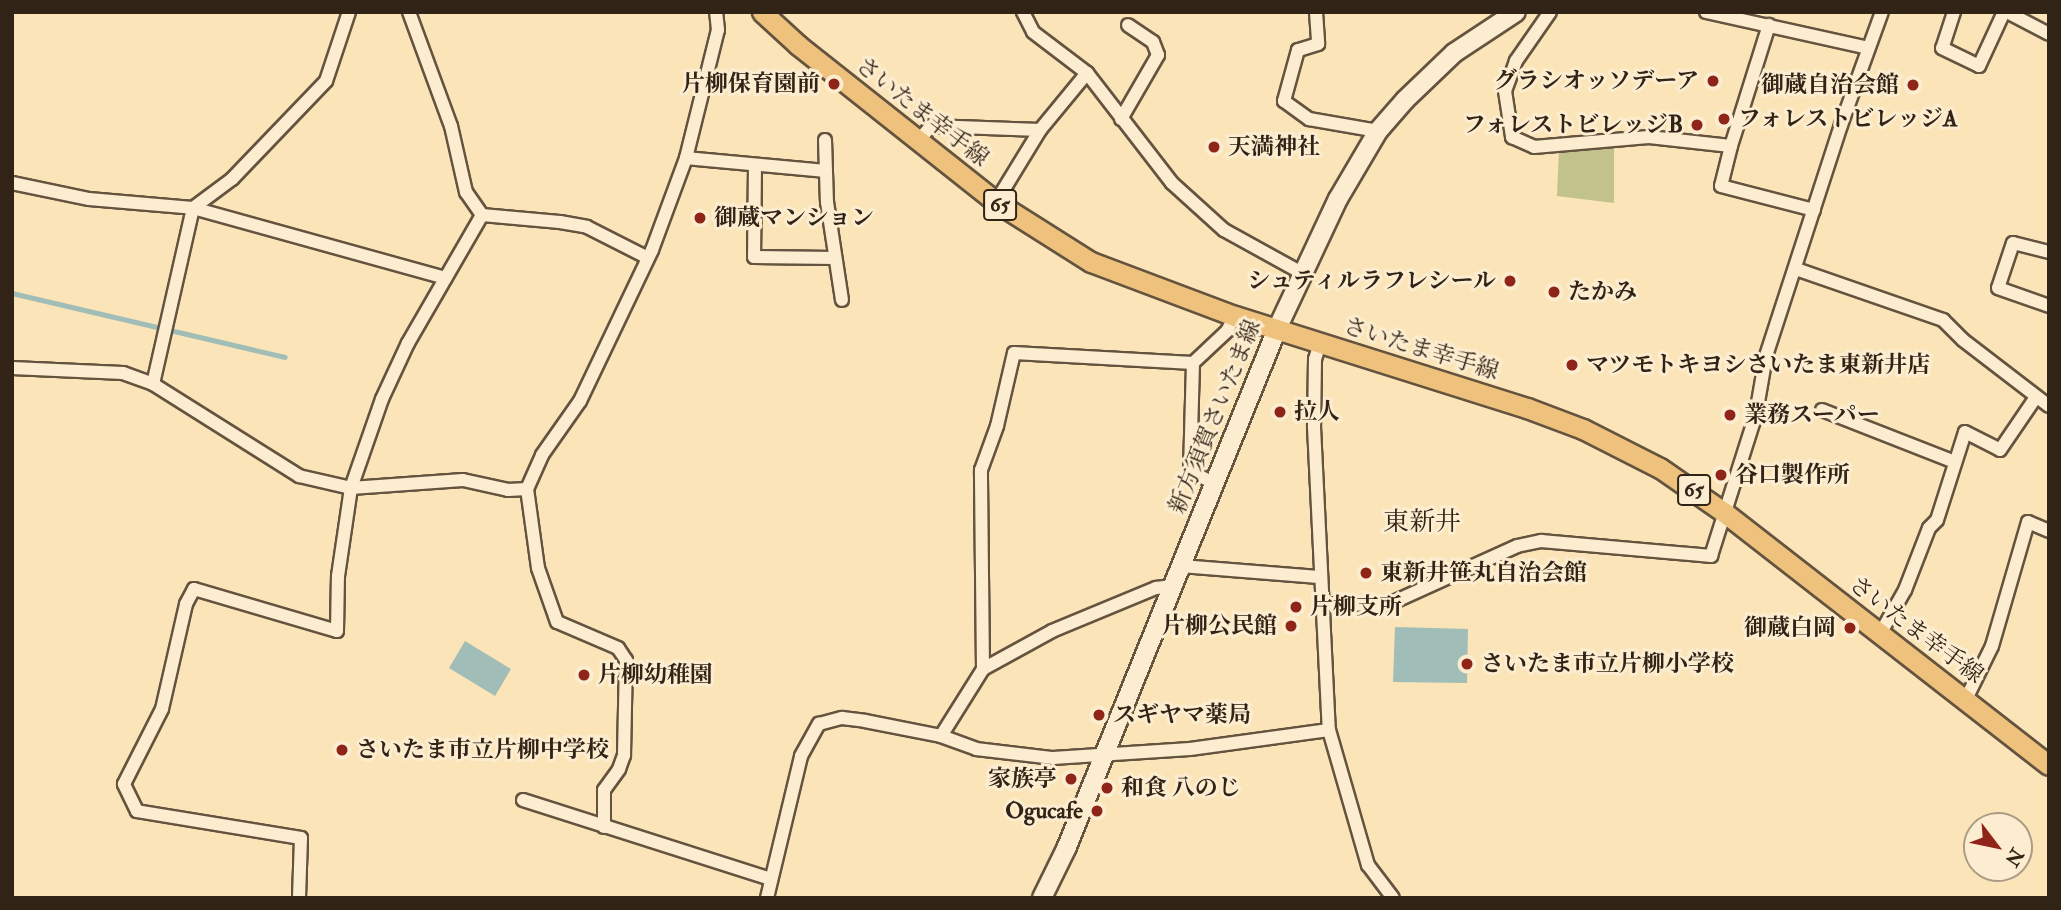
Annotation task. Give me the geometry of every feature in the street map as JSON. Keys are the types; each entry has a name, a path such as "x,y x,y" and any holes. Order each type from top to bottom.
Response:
{"main road":[{"name":"新方須賀さいたま線","path":"1042,898 1104,755 1277,329 1338,199 1378,131 1419,85 1454,53 1516,12"},
{"name":"さいたま幸手線","path":"766,13 996,202 1091,262 1235,316 1514,404 1583,429 1660,468 1725,513 2049,765"}],"street":[{"path":"153,384 193,208 232,179 326,81 349,12"},
{"path":"409,12 451,126 466,192 482,215"},
{"path":"604,827 604,790 619,769 624,755 626,660 618,648 557,622 538,568 527,489 542,454 580,401 648,258 686,158 718,30 716,12"},
{"path":"1023,12 1034,32 1087,73 1172,183 1224,230 1302,273"},
{"path":"1316,12 1318,44 1298,50 1284,101 1309,119 1378,131"},
{"path":"1550,12 1516,61 1505,91 1512,137 1534,147 1649,137 1731,146"},
{"path":"1706,12 1868,48"},
{"path":"1321,604 1387,605 1517,546 1541,541 1711,556 1756,414 1766,356 1882,12"},
{"path":"1954,12 1942,48 1979,66 2006,12 2049,34"},
{"path":"1121,119 1158,55 1153,42 1128,25"},
{"path":"1769,25 1721,186 1814,210"},
{"path":"996,202 1040,130 1087,73"},
{"path":"919,140 931,126 1040,130"},
{"path":"825,140 825,171 842,300"},
{"path":"686,158 825,171"},
{"path":"755,165 754,257 835,258"},
{"path":"12,183 89,199 193,208 445,278"},
{"path":"482,215 587,227 648,258"},
{"path":"299,898 301,838 137,811 124,784 162,709 186,604 194,589 337,631 338,576 351,488 382,399 408,343 482,215"},
{"path":"2049,252 2013,243 1998,288 2049,306"},
{"path":"1796,270 1943,320 1963,340 2049,406"},
{"path":"1214,482 1190,471 1193,363 1227,331 1235,316"},
{"path":"1320,343 1315,359 1314,427 1319,577 1329,730 1368,865 1393,898"},
{"path":"983,669 981,470 997,426 1014,353 1193,363"},
{"path":"12,368 123,373 153,384 299,475 351,488 463,480 508,490 527,489"},
{"path":"1880,634 1905,590 1929,528 1937,520 1965,432 2000,450 2036,397"},
{"path":"1822,410 1955,462"},
{"path":"1966,699 1992,646 2028,522 2049,531"},
{"path":"1181,566 1319,577"},
{"path":"941,736 983,669 1052,631 1156,588 1173,586"},
{"path":"767,898 801,756 819,724 842,718 900,726 941,736 976,749 1053,758 1191,749 1329,730"},
{"path":"523,800 771,879"}],"green space":[{"path":"1614,145 1614,203 1557,196 1559,149"}],"water":[{"path":"1395,627 1468,629 1467,683 1393,682"},
{"path":"465,641 511,669 495,696 449,668"}],"waterway":[{"path":"12,293 285,357"}],"place":[{"name":"グラシオッソデーア","path":"1713,81"},
{"name":"片柳保育園前","path":"834,84"},
{"name":"御蔵自治会館","path":"1913,85"},
{"name":"フォレストビレッジA","path":"1724,119"},
{"name":"フォレストビレッジB","path":"1697,125"},
{"name":"天満神社","path":"1214,147"},
{"name":"御蔵マンション","path":"700,218"},
{"name":"シュティルラフレシール","path":"1510,281"},
{"name":"たかみ","path":"1554,292"},
{"name":"マツモトキヨシさいたま東新井店","path":"1572,365"},
{"name":"拉人","path":"1280,412"},
{"name":"業務スーパー","path":"1730,415"},
{"name":"谷口製作所","path":"1721,475"},
{"name":"東新井笹丸自治会館","path":"1366,573"},
{"name":"片柳支所","path":"1296,607"},
{"name":"片柳公民館","path":"1291,626"},
{"name":"御蔵白岡","path":"1850,628"},
{"name":"さいたま市立片柳小学校","path":"1467,664"},
{"name":"片柳幼稚園","path":"584,675"},
{"name":"スギヤマ薬局","path":"1099,715"},
{"name":"さいたま市立片柳中学校","path":"342,750"},
{"name":"家族亭","path":"1071,779"},
{"name":"和食 八のじ","path":"1107,788"},
{"name":"Ogucafe","path":"1097,811"}],"district":[{"name":"東新井","path":"1422,523"}]}
